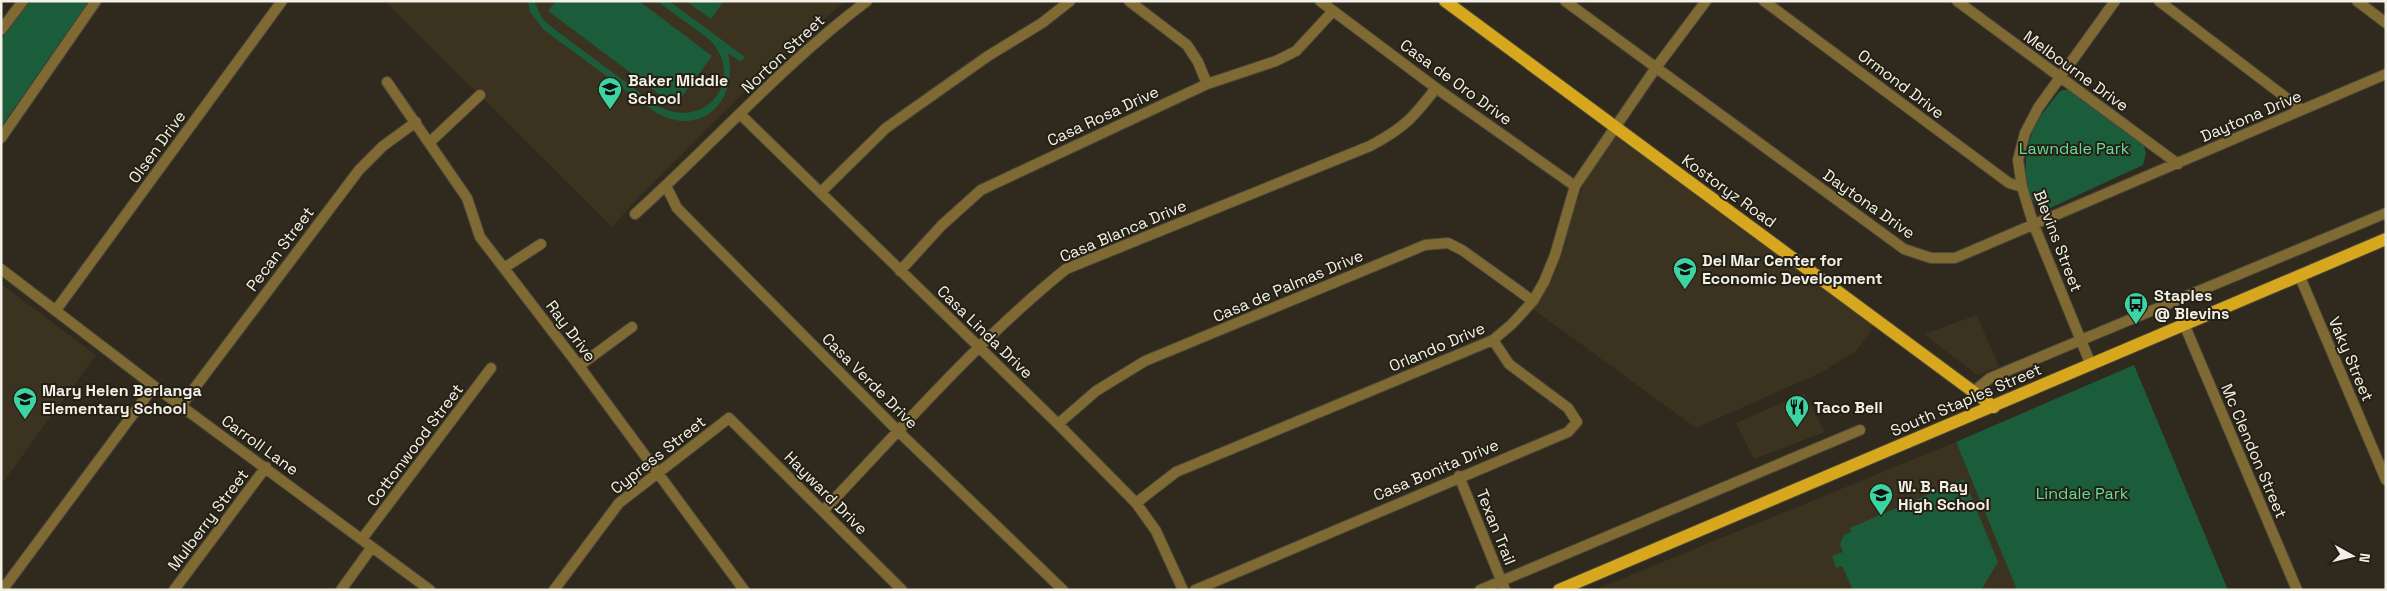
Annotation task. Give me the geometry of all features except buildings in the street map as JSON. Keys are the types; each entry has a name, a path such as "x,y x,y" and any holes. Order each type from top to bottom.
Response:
{"main road":[{"name":"Kostoryz Road","path":"1445,1 1994,406"},
{"name":"South Staples Street","path":"1559,590 2386,240"}],"street":[{"path":"1,30 22,1"},
{"path":"1,138 96,1"},
{"name":"Olsen Drive","path":"56,310 282,1"},
{"name":"Norton Street","path":"635,214 783,72 841,21 867,1"},
{"path":"821,192 886,128 988,56 1042,23 1070,1"},
{"path":"1129,1 1187,44 1198,62 1207,84"},
{"name":"Casa de Oro Drive","path":"1320,1 1436,88 1575,186"},
{"name":"Daytona Drive","path":"1565,1 1655,69 1904,249 1931,258 1956,258 2033,223 2178,164 2386,74"},
{"name":"Orlando Drive","path":"1136,503 1176,472 1493,340 1512,324 1533,301 1544,282 1555,255 1575,186 1655,69 1706,1"},
{"name":"Ormond Drive","path":"1764,1 2009,183 2022,187"},
{"name":"Melbourne Drive","path":"1957,1 2178,164"},
{"name":"Blevins Street","path":"2091,365 2033,223 2022,187 2018,160 2025,134 2038,108 2115,1"},
{"path":"2159,1 2302,110"},
{"path":"2357,1 2386,23"},
{"name":"Casa Rosa Drive","path":"900,271 942,225 980,190 1207,84 1276,61 1296,50 1333,11"},
{"name":"Ray Drive","path":"387,82 468,198 480,237 579,366 744,590"},
{"name":"Casa Blanca Drive","path":"823,511 979,347 1028,300 1066,269 1370,146 1396,132 1416,114 1436,88"},
{"path":"430,142 480,96"},
{"name":"Casa Linda Drive","path":"740,114 1058,424 1136,503 1156,531 1183,590"},
{"name":"Pecan Street","path":"181,406 359,170 383,146 416,122"},
{"name":"Casa Verde Drive","path":"666,186 677,208 899,432 1064,590"},
{"path":"1973,392 1990,378 2386,213"},
{"name":"Casa de Palmas Drive","path":"1058,424 1096,392 1145,361 1425,245 1448,243 1462,250 1533,301"},
{"path":"504,268 541,244"},
{"name":"Carroll Lane","path":"1,269 154,386 430,590"},
{"name":"Vaky Street","path":"2300,277 2386,480"},
{"name":"Mc Clendon Street","path":"2184,324 2297,590"},
{"path":"579,366 632,327"},
{"name":"Casa Bonita Drive","path":"1195,590 1459,476 1568,432 1577,422 1568,408 1510,364 1493,340"},
{"name":"Cottonwood Street","path":"362,540 491,368"},
{"path":"6,585 154,386"},
{"name":"Cypress Street","path":"554,590 618,503 729,418"},
{"name":"Hayward Drive","path":"729,418 902,590"},
{"path":"1480,590 1503,585 1860,430"},
{"name":"Mulberry Street","path":"174,590 266,467"},
{"name":"Texan Trail","path":"1459,476 1503,585"},
{"path":"340,590 372,547"}],"shaded area":[{"name":"Baker Middle School","path":"385,1 845,1 771,65 636,200 612,227"},
{"name":"Del Mar Center for Economic Development","path":"1618,136 1872,324 1871,332 1856,351 1822,372 1696,428 1533,309 1555,270 1579,194 1611,138"},
{"name":"Mary Helen Berlanga Elementary School","path":"1,284 96,355 1,485"},
{"path":"1977,315 1999,367 1977,375 1924,334"},
{"path":"1804,393 1825,432 1754,459 1736,423"},
{"name":"W. B. Ray High School","path":"1956,442 2017,590 1594,590"}],"green space":[{"path":"30,1 89,1 1,127 1,40"},
{"path":"528,1 534,1 542,18 550,26 655,104 672,112 689,112 703,108 714,99 722,86 724,72 720,56 710,40 657,1 669,1 745,57 741,62 728,53 730,70 728,86 722,100 713,111 701,118 687,121 672,119 655,112 544,30 530,12"},
{"path":"556,1 639,1 712,56 675,106 548,11"},
{"path":"686,1 724,1 711,19"},
{"name":"Lawndale Park","path":"2071,90 2143,143 2146,153 2143,165 2048,209 2035,203 2029,192 2026,174 2028,146 2035,125 2059,92"},
{"name":"Lindale Park","path":"2134,365 2228,590 2017,590 1956,442"},
{"path":"1964,479 1998,562 1981,590 1853,590 1842,566 1836,568 1832,556 1843,552 1840,544 1844,535 1851,532 1850,528"}],"place":[{"name":"Baker Middle School","path":"610,110"},
{"name":"Del Mar Center for Economic Development","path":"1685,290"},
{"name":"Staples @ Blevins","path":"2136,325"},
{"name":"Mary Helen Berlanga Elementary School","path":"25,420"},
{"name":"Taco Bell","path":"1797,428"},
{"name":"W. B. Ray High School","path":"1881,516"}]}
